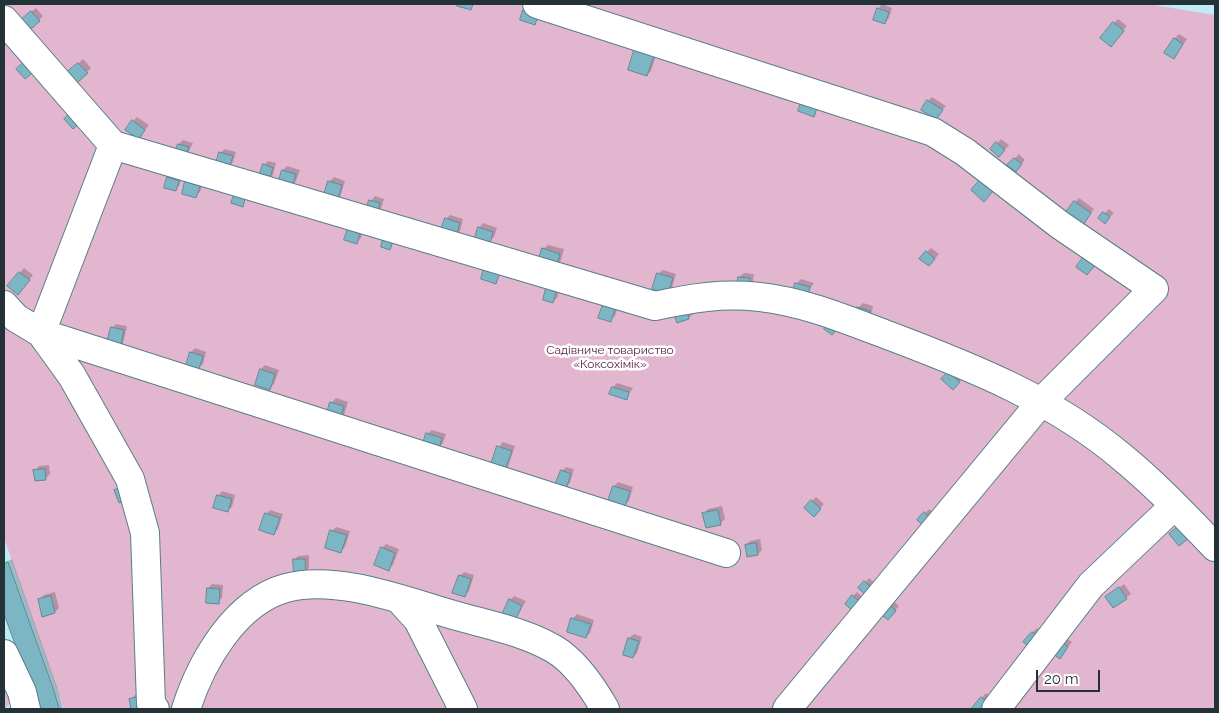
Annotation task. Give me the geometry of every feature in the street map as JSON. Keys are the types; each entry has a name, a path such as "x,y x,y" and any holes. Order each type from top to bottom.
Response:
{"lane":[{"path":"537,4 933,132 965,152 1060,225 1154,289 1042,401 787,709"},
{"path":"4,20 113,145 655,306 706,295 759,297 804,305 948,358 1042,401 1123,457 1215,548"},
{"path":"41,333 113,145"},
{"path":"4,305 16,318 41,333 726,553"},
{"path":"41,333 77,385 130,479 145,533 151,704 154,709"},
{"path":"996,709 1091,585 1174,506"},
{"path":"186,709 210,656 222,637 252,605 285,588 320,585 364,590 399,599 510,631 554,650 571,662 606,709"},
{"path":"399,599 418,620 463,709"},
{"path":"4,654 22,692 26,709"}],"green space":[{"name":"Садівниче товариство «Коксохімік»","path":"4,4 1148,4 1215,15 1215,709 64,709 4,538"},
{"path":"4,676 10,698 5,709"}],"building":[{"path":"458,4 473,4 471,10 457,6"},
{"path":"877,8 889,12 885,24 873,20"},
{"path":"523,10 538,15 535,25 520,20"},
{"path":"31,11 40,21 31,29 22,19"},
{"path":"1113,22 1124,31 1111,47 1100,38"},
{"path":"1174,38 1183,44 1174,59 1164,53"},
{"path":"635,47 655,53 647,76 628,70"},
{"path":"28,59 37,69 25,79 16,69"},
{"path":"78,63 88,73 77,83 67,72"},
{"path":"803,97 819,102 814,117 798,111"},
{"path":"927,100 943,110 936,120 921,110"},
{"path":"72,112 81,122 73,129 64,119"},
{"path":"132,120 145,130 139,139 125,130"},
{"path":"996,142 1005,150 999,157 990,149"},
{"path":"178,144 189,147 186,158 174,154"},
{"path":"219,152 233,156 229,168 216,164"},
{"path":"1014,158 1022,164 1016,172 1007,165"},
{"path":"263,164 273,168 269,180 259,177"},
{"path":"282,170 296,174 292,187 278,183"},
{"path":"167,177 179,181 176,191 164,188"},
{"path":"980,180 993,191 984,202 971,190"},
{"path":"185,181 200,186 196,198 182,194"},
{"path":"328,181 342,185 337,203 323,199"},
{"path":"235,192 246,195 243,207 231,203"},
{"path":"369,200 380,203 376,217 365,214"},
{"path":"1074,201 1091,213 1084,224 1066,212"},
{"path":"1103,212 1110,217 1105,224 1098,218"},
{"path":"445,218 460,223 456,237 440,232"},
{"path":"478,227 493,232 490,243 475,238"},
{"path":"348,228 360,232 357,244 344,240"},
{"path":"384,235 394,238 390,250 381,247"},
{"path":"542,248 560,254 556,269 538,263"},
{"path":"926,251 935,259 929,266 919,259"},
{"path":"1085,255 1096,264 1087,275 1076,267"},
{"path":"484,268 500,272 496,284 481,279"},
{"path":"19,272 30,280 18,295 7,286"},
{"path":"657,273 673,278 668,294 652,289"},
{"path":"738,277 750,278 749,287 738,286"},
{"path":"795,283 810,287 808,295 793,291"},
{"path":"546,288 556,292 553,303 543,300"},
{"path":"603,305 615,309 611,322 598,318"},
{"path":"857,307 870,311 867,320 854,316"},
{"path":"686,308 689,319 677,323 673,312"},
{"path":"828,323 837,329 832,335 824,329"},
{"path":"111,327 124,330 120,349 106,346"},
{"path":"190,352 203,356 199,369 186,365"},
{"path":"260,369 275,374 270,390 255,385"},
{"path":"948,372 960,382 953,390 941,379"},
{"path":"612,387 629,392 627,400 609,394"},
{"path":"330,402 344,406 339,424 325,420"},
{"path":"426,433 442,438 439,449 423,444"},
{"path":"497,446 512,451 504,473 490,468"},
{"path":"45,469 46,480 35,481 33,470"},
{"path":"561,470 571,474 566,489 555,485"},
{"path":"613,486 630,491 625,507 608,501"},
{"path":"125,487 129,499 119,503 114,490"},
{"path":"217,495 232,499 228,512 213,508"},
{"path":"811,500 821,509 814,517 804,508"},
{"path":"718,510 721,525 706,528 702,513"},
{"path":"924,512 934,521 928,529 917,520"},
{"path":"265,513 280,518 274,535 259,530"},
{"path":"1180,525 1190,537 1179,546 1169,534"},
{"path":"330,530 347,535 341,553 325,548"},
{"path":"756,543 758,555 747,557 745,545"},
{"path":"381,547 395,553 389,571 374,565"},
{"path":"293,559 305,559 306,573 294,574"},
{"path":"8,562 59,709 39,709 4,614 4,564"},
{"path":"459,575 471,579 465,597 452,593"},
{"path":"864,581 874,590 868,597 858,588"},
{"path":"1119,587 1127,599 1113,608 1105,597"},
{"path":"207,588 220,589 219,604 206,603"},
{"path":"852,595 863,605 855,613 845,604"},
{"path":"51,596 55,613 42,617 38,599"},
{"path":"509,599 522,606 514,623 501,617"},
{"path":"887,603 896,611 888,620 879,613"},
{"path":"571,618 591,624 586,638 567,632"},
{"path":"1032,632 1042,640 1033,650 1023,642"},
{"path":"628,638 639,641 633,658 623,655"},
{"path":"1059,640 1068,647 1060,659 1051,652"},
{"path":"146,696 148,709 131,709 129,699"},
{"path":"981,697 991,705 988,709 972,708"}]}
